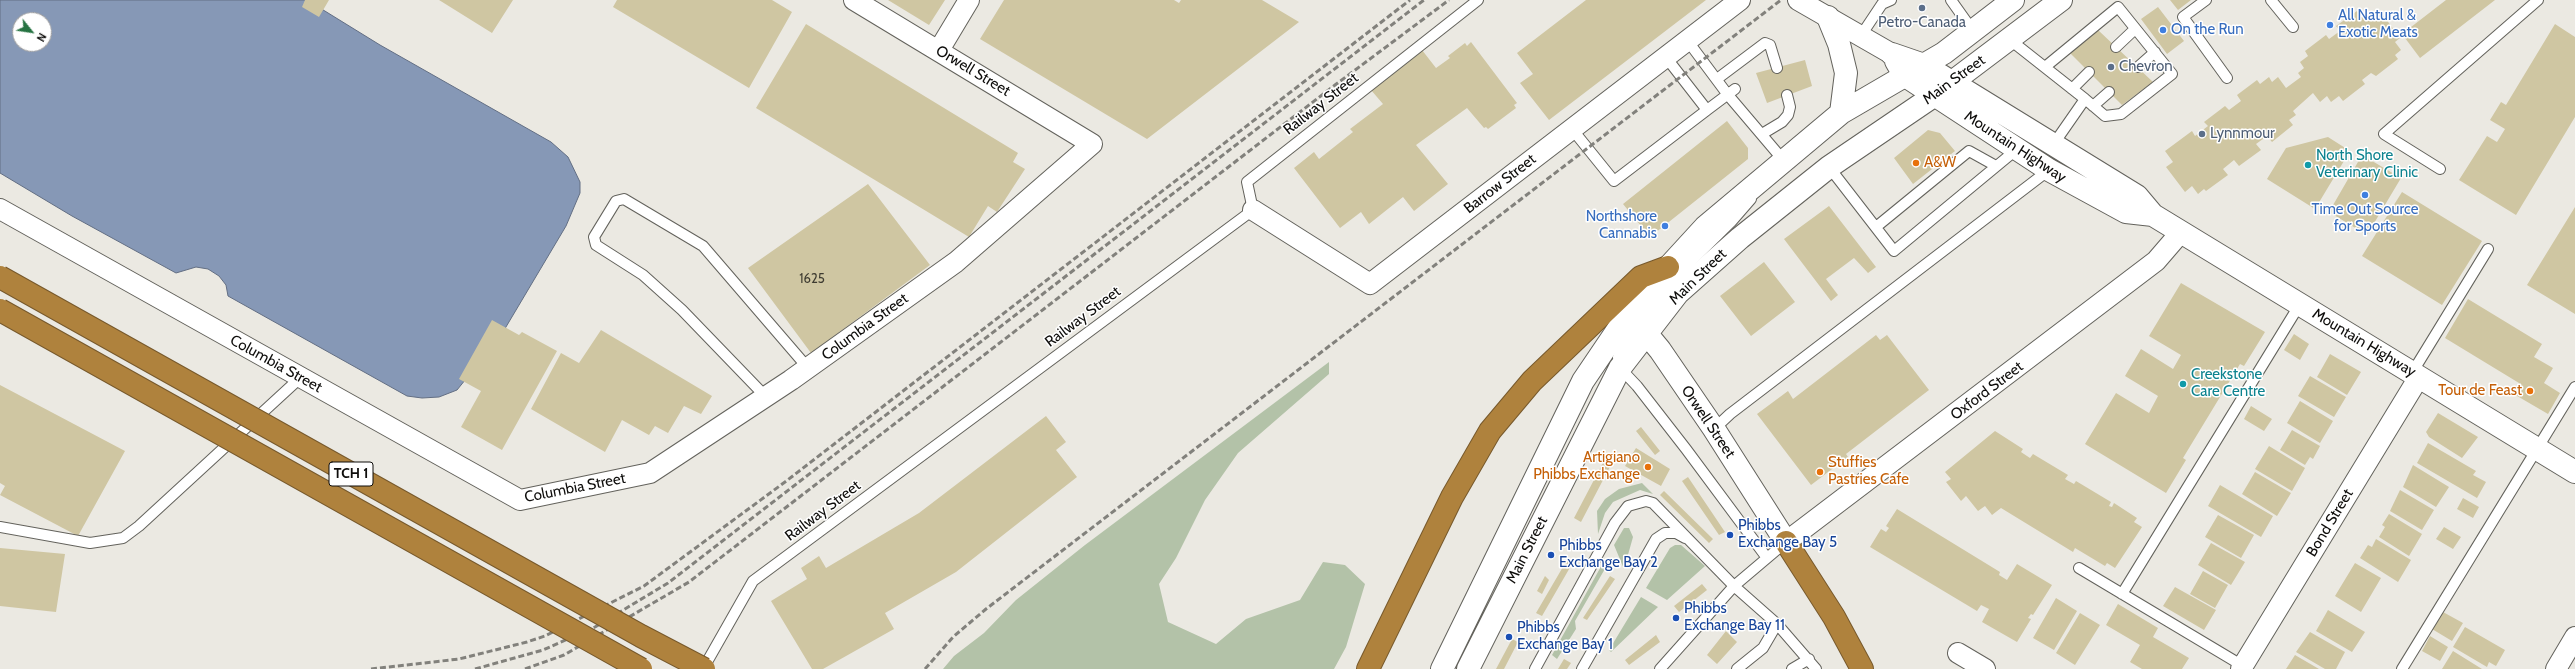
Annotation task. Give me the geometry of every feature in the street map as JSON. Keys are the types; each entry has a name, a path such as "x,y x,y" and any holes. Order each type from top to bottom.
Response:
{"highway":[{"path":"1368,669 1452,497 1490,431 1532,381 1640,277 1668,267"},
{"name":"TCH 1","path":"0,277 641,636 703,669"},
{"name":"TCH 1","path":"0,310 641,669"},
{"path":"1786,542 1834,617 1862,669"}],"main road":[{"name":"Main Street","path":"1468,669 1620,368 1628,334 1668,267 1705,227 1841,113 1904,75 1950,50 2013,0"},
{"name":"Main Street","path":"1442,669 1553,439 1583,381 1628,334 1678,293 1700,272 1829,167 1943,88 2061,0"},
{"path":"1828,18 1839,44 1846,73 1841,113"},
{"name":"Mountain Highway","path":"1892,54 1924,65 1943,88 2016,150 2049,170 2126,212 2153,215"},
{"name":"Mountain Highway","path":"1892,54 1904,75 1943,88 2053,145 2137,196 2153,215 2575,472"},
{"name":"Orwell Street","path":"1628,334 1714,429 1786,542"}],"street":[{"name":"Orwell Street","path":"854,0 939,50 1092,144"},
{"path":"939,50 969,0"},
{"name":"Barrow Street","path":"1253,210 1370,284 1665,56 1740,0"},
{"name":"Mountain Highway","path":"1798,0 1892,54"},
{"name":"Columbia Street","path":"0,209 520,500 650,473 766,397 956,262 1092,144"},
{"name":"Oxford Street","path":"1786,542 2156,261 2181,232"},
{"name":"Bond Street","path":"2242,667 2415,375"},
{"path":"2556,669 2575,637"},
{"path":"1958,653 1985,669"}],"lane":[{"name":"Railway Street","path":"703,669 754,581 1253,210 1247,182 1478,0"},
{"path":"1860,36 1882,4 1891,0"},
{"path":"1951,0 1973,31"},
{"path":"2206,0 2183,17 2227,78"},
{"path":"2271,0 2293,27"},
{"path":"2440,169 2384,134 2538,0"},
{"path":"2010,39 2044,67 2085,99 2105,116 2121,114 2172,74 2135,29 2119,3 2044,67"},
{"path":"2116,47 2135,29"},
{"path":"1687,40 1717,79 1741,102 1762,134 1784,161"},
{"path":"1717,79 1765,42 1770,45 1777,68"},
{"path":"2138,67 2155,52"},
{"path":"1665,56 1707,110"},
{"path":"2072,89 2089,72"},
{"path":"1572,129 1614,181 1732,92"},
{"path":"2093,106 2109,92"},
{"path":"1762,134 1782,122 1788,115 1790,107 1787,95"},
{"path":"2053,145 2085,99"},
{"path":"1829,167 1894,250 2016,150"},
{"path":"1876,227 1969,151 1996,166"},
{"path":"1714,429 1754,396 2049,170"},
{"path":"1628,334 1667,285 1748,204 1761,180"},
{"path":"766,397 682,310 643,275 596,245 594,237 616,201 624,199 703,246 808,368"},
{"path":"2415,375 2488,249"},
{"path":"2122,594 2300,304"},
{"path":"1620,368 1681,443 1767,558"},
{"path":"0,527 90,543 123,538 139,526 300,378"},
{"path":"2402,669 2575,387"},
{"path":"1535,669 1615,523 1628,506 1646,502 1653,503 1734,586 1777,624 1809,658 1816,669"},
{"path":"1582,669 1656,539 1664,533 1676,533 1690,540"},
{"path":"1660,669 1734,586 1786,542"},
{"path":"2079,568 2242,667"},
{"path":"1737,669 1763,648 1777,624"},
{"path":"1792,669 1809,658"}],"green space":[{"path":"1329,362 1329,374 1238,453 1205,500 1176,558 1159,584 1168,622 1216,644 1246,619 1300,600 1323,562 1345,565 1365,584 1346,647 1334,669 943,669 954,656 984,633 1016,600 1085,545"},
{"path":"1642,483 1653,494 1640,490 1613,502 1605,513 1598,534 1597,511 1605,499 1619,489"},
{"path":"1624,528 1629,528 1633,537 1624,569 1614,545"},
{"path":"1675,545 1681,545 1705,566 1667,600 1646,588 1670,548"},
{"path":"1604,561 1606,567 1575,621 1576,629 1557,659 1552,655"},
{"path":"1641,597 1658,607 1611,652 1609,650"}],"water":[{"path":"0,0 307,0 380,45 551,142 568,157 580,182 580,193 566,226 500,337 457,390 439,397 422,398 407,396 228,296 226,285 219,276 208,269 196,267 176,273 72,216 0,173"}],"building":[{"path":"305,0 329,0 319,17 302,7"},
{"path":"439,0 513,0 492,33"},
{"path":"617,0 772,0 792,12 749,88 613,7"},
{"path":"888,0 945,0 929,25"},
{"path":"1004,0 1174,0 1179,3 1181,0 1262,0 1299,22 1147,139 980,39"},
{"path":"1586,0 1706,0 1549,120 1520,83 1533,74 1517,53"},
{"path":"2170,0 2191,0 2178,10"},
{"path":"2446,0 2495,0 2420,58 2402,34"},
{"name":"On the Run","path":"2158,7 2184,41 2167,54 2141,19"},
{"path":"2357,11 2361,17 2370,11 2374,16 2380,11 2400,38 2395,42 2401,50 2395,55 2398,59 2376,76 2371,73 2362,80 2365,84 2343,101 2339,96 2331,102 2327,96 2320,102 2313,93 2293,111 2296,115 2289,120 2293,125 2272,142 2267,136 2256,144 2261,150 2239,166 2234,160 2223,169 2228,175 2206,191 2204,189 2198,194 2192,186 2185,192 2166,167 2173,162 2165,151 2192,131 2195,136 2208,126 2204,122 2225,106 2229,110 2241,101 2237,95 2257,80 2260,84 2269,77 2272,82 2278,77 2286,88 2301,77 2298,73 2304,68 2300,62 2308,56 2305,51 2326,35 2329,39 2340,31 2336,26"},
{"path":"806,24 1018,153 1013,162 1025,169 997,212 988,206 969,237 756,108"},
{"path":"2555,24 2575,37 2575,117 2516,215 2459,180 2487,136 2497,142 2505,129 2490,120 2501,102 2506,105"},
{"path":"2098,30 2153,82 2122,105 2069,52"},
{"path":"1471,42 1517,103 1514,105 1516,108 1488,129 1486,127 1484,128 1467,108 1416,145 1448,184 1414,211 1403,197 1369,224 1361,212 1340,228 1294,168 1314,152 1319,159 1353,132 1350,129 1383,104 1371,90 1422,50 1436,68 1450,58 1448,56 1465,43 1467,46"},
{"path":"1805,60 1812,86 1767,103 1756,73"},
{"path":"1727,121 1748,148 1748,159 1650,237 1623,204"},
{"path":"1928,130 1940,133 1955,151 1913,184 1894,158"},
{"name":"North Shore Veterinary Clinic","path":"2328,137 2350,151 2315,209 2267,179 2286,148"},
{"name":"Time Out Source for Sports","path":"2362,155 2401,178 2367,235 2329,212"},
{"path":"868,184 930,265 811,353 748,268"},
{"path":"2402,192 2482,241 2442,305 2362,256"},
{"path":"1829,206 1876,267 1868,273 1854,258 1826,279 1838,295 1831,301 1784,239"},
{"path":"2575,207 2575,314 2527,285"},
{"path":"1764,262 1795,302 1751,336 1720,296"},
{"name":"Creekstone Care Centre","path":"2181,283 2265,332 2244,366 2240,364 2183,458 2186,460 2166,493 2085,444 2116,393 2149,413 2158,396 2125,376 2141,349 2173,369 2181,355 2149,336"},
{"path":"2468,299 2542,344 2534,357 2553,368 2544,383 2560,393 2548,414 2512,393 2519,383 2445,338"},
{"path":"492,320 519,335 522,332 557,351 502,450 461,427 481,391 459,379"},
{"path":"601,330 712,396 701,414 684,406 668,433 655,426 649,435 622,420 605,452 531,409 561,353 579,363"},
{"path":"2294,334 2309,344 2300,360 2284,350"},
{"path":"1876,335 1880,340 1887,335 1929,390 1846,454 1848,457 1811,485 1757,414 1788,391 1793,399"},
{"path":"2330,354 2361,372 2347,395 2317,377"},
{"path":"2310,376 2346,397 2334,417 2298,396"},
{"path":"0,385 125,451 78,536 0,495 5,486 0,483"},
{"path":"2300,401 2333,421 2320,443 2287,423"},
{"path":"2251,406 2272,419 2264,431 2244,419"},
{"path":"2438,413 2478,437 2462,458 2429,437 2426,432"},
{"path":"1046,416 1066,442 1056,450 1077,477 956,572 885,613 894,629 823,669 812,669 771,601 807,579 801,568 819,556 826,568 919,513"},
{"path":"1641,427 1660,451 1655,455 1636,431"},
{"path":"2292,430 2320,446 2313,459 2310,457 2305,465 2280,450"},
{"path":"1995,431 2023,449 2021,452 2030,458 2033,454 2068,475 2065,479 2074,484 2076,481 2111,502 2109,506 2112,507 2114,503 2137,518 2134,522 2142,527 2115,568 2107,563 2105,566 2075,548 2073,552 2001,508 1992,515 1985,506 1978,511 1966,496 1961,501 1946,482 1951,479 1945,472"},
{"path":"2428,443 2476,471 2473,475 2486,482 2477,498 2417,463"},
{"path":"2269,446 2305,468 2292,491 2255,469"},
{"name":"Artigiano Phibbs Exchange","path":"1636,448 1670,469 1661,486 1625,466"},
{"path":"1606,457 1613,461 1581,522 1574,518"},
{"path":"2413,465 2449,487 2436,507 2403,487"},
{"path":"2255,472 2291,493 2277,516 2242,494"},
{"path":"1688,477 1725,532 1719,535 1682,481"},
{"path":"2220,485 2273,516 2261,537 2208,506"},
{"path":"2400,490 2434,510 2422,530 2390,511"},
{"path":"1664,491 1713,539 1709,543 1660,495"},
{"path":"2463,498 2479,507 2473,518 2457,509"},
{"path":"1897,509 2000,572 1999,575 2007,580 2017,564 2052,585 2033,615 2031,614 2028,618 2031,619 2017,642 1982,622 1989,609 1981,605 1977,611 1870,547 1881,529 1886,532 1889,528 1886,526"},
{"path":"2389,514 2422,534 2409,556 2379,537 2385,527 2382,525"},
{"path":"2218,515 2254,535 2241,558 2205,537"},
{"path":"2444,527 2461,537 2453,549 2436,539"},
{"path":"2376,539 2411,560 2398,582 2360,558 2368,545 2372,547"},
{"path":"2211,543 2245,562 2231,585 2198,565"},
{"path":"0,548 65,554 56,612 0,606"},
{"path":"1567,560 1572,564 1542,616 1536,613"},
{"path":"2355,563 2381,578 2361,612 2335,596"},
{"path":"2203,571 2228,585 2215,608 2190,594"},
{"path":"1545,576 1549,580 1542,594 1537,591"},
{"path":"1610,576 1615,579 1587,620 1583,618"},
{"path":"1702,584 1707,590 1679,612 1674,606"},
{"path":"2175,587 2216,610 2204,630 2163,606"},
{"path":"2056,598 2077,611 2054,650 2033,638"},
{"path":"2118,604 2158,628 2153,637 2189,658 2182,669 2142,669 2130,662 2140,645 2106,625"},
{"path":"2328,610 2365,632 2352,652 2316,631"},
{"path":"2443,612 2463,623 2452,641 2432,629"},
{"path":"2080,613 2100,625 2075,665 2056,653"},
{"path":"2465,627 2505,650 2496,666 2489,662 2487,667 2453,647"},
{"path":"1726,631 1737,642 1717,664 1707,655"},
{"path":"2310,632 2345,652 2336,669 2325,669 2296,652"},
{"path":"1656,635 1660,642 1629,665 1625,660"},
{"path":"2430,636 2448,647 2440,661 2422,651"},
{"path":"1512,639 1518,642 1504,669 1496,669"},
{"path":"2453,651 2482,669 2442,669"},
{"path":"2295,655 2319,669 2286,669"},
{"path":"1564,659 1571,663 1567,669 1558,669"}],"railway":[{"path":"371,669 459,659 527,642 545,636 644,586 785,482 1410,0"},
{"path":"475,669 543,650 595,627 668,583 1424,0"},
{"path":"525,669 564,655 689,582 1335,85 1449,0"},
{"path":"925,669 953,637 986,609 1781,0"}],"place":[{"name":"Petro-Canada","path":"1922,8"},
{"name":"All Natural & Exotic Meats","path":"2330,25"},
{"name":"On the Run","path":"2163,30"},
{"name":"Chevron","path":"2111,67"},
{"name":"Lynnmour","path":"2202,134"},
{"name":"A&W","path":"1916,163"},
{"name":"North Shore Veterinary Clinic","path":"2308,165"},
{"name":"Time Out Source for Sports","path":"2365,195"},
{"name":"Northshore Cannabis","path":"1665,226"},
{"name":"Creekstone Care Centre","path":"2183,384"},
{"name":"Tour de Feast","path":"2530,391"},
{"name":"Artigiano Phibbs Exchange","path":"1648,467"},
{"name":"Stuffies Pastries Cafe","path":"1820,472"},
{"name":"Phibbs Exchange Bay 5","path":"1730,535"},
{"name":"Phibbs Exchange Bay 2","path":"1551,555"},
{"name":"Phibbs Exchange Bay 11","path":"1676,618"},
{"name":"Phibbs Exchange Bay 1","path":"1509,637"}]}
